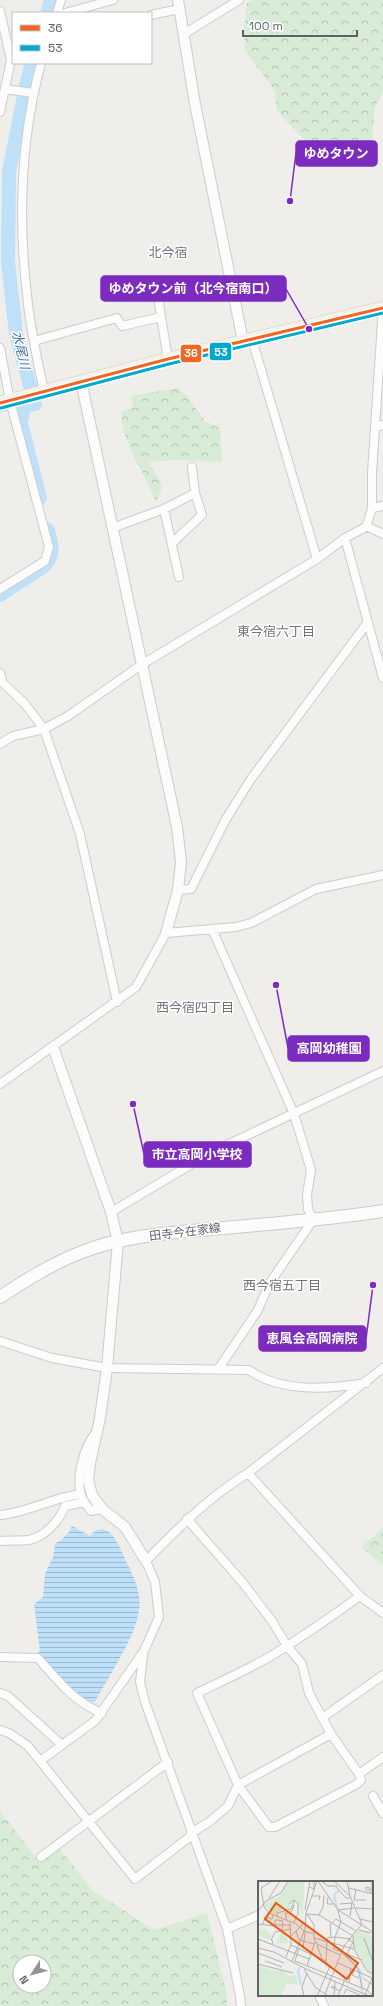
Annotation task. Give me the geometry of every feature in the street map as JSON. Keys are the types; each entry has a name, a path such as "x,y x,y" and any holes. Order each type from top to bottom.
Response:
{"main road":[{"path":"8,401 168,359 383,307"},
{"name":"田寺今在家線","path":"0,1297 44,1270 83,1251 118,1242 167,1233 313,1220 383,1211"}],"street":[{"path":"57,12 61,0"},
{"path":"69,12 113,0"},
{"path":"184,34 239,0"},
{"path":"152,15 178,4 195,104 247,340 317,558"},
{"path":"0,11 2,29 11,60 0,112"},
{"path":"41,64 33,93 23,177 23,255 34,341 43,392"},
{"path":"5,89 33,93"},
{"path":"158,296 168,359"},
{"path":"0,744 13,736 44,728 68,716 141,665 317,558 345,538 366,526 372,508 372,473 379,426 383,307"},
{"path":"34,341 117,318 122,326 161,317"},
{"path":"0,348 8,401 49,547 45,561 0,589"},
{"path":"0,1084 136,987 166,933 178,890 181,862 176,827 81,381"},
{"path":"172,543 202,515 195,493 192,467"},
{"path":"112,528 164,509 195,493"},
{"path":"372,508 383,506"},
{"path":"164,509 179,577"},
{"path":"366,526 383,534"},
{"path":"345,538 383,678"},
{"path":"178,890 191,889 226,819 252,780 368,622"},
{"path":"0,673 3,683 25,704 44,728 80,834 117,1002"},
{"path":"166,933 236,927 251,923 316,890 383,875"},
{"path":"212,929 294,1114 311,1170 307,1195 308,1209 313,1220 269,1284 258,1310 219,1368"},
{"path":"53,1047 111,1212 118,1242 107,1368 88,1480 92,1494 102,1509 125,1527 146,1561 155,1582 158,1617 144,1651 140,1671 140,1682 145,1702 168,1762 191,1834 227,1929 240,1996 240,2006"},
{"path":"111,1212 212,1152 383,1071"},
{"path":"0,1341 52,1358 107,1368 219,1368 249,1370 259,1377 272,1382 302,1386 344,1386 366,1382"},
{"path":"146,1561 187,1519 229,1485 248,1474 383,1368"},
{"path":"97,1433 89,1444 81,1467 80,1494 91,1511 102,1509"},
{"path":"248,1474 360,1596 383,1613"},
{"path":"0,1515 18,1513 58,1498 80,1494"},
{"path":"0,1541 30,1540 54,1526 61,1517 65,1506 84,1502"},
{"path":"187,1519 243,1583 272,1621 287,1646 302,1664 309,1693 330,1734 359,1774 361,1780 357,1784 275,1827 269,1827 238,1785 197,1693 287,1646 360,1596"},
{"path":"40,1761 95,1721 102,1714 144,1651"},
{"path":"0,1657 38,1658 66,1690 86,1707 102,1714"},
{"path":"322,1718 383,1675"},
{"path":"0,1693 8,1696 62,1745"},
{"path":"0,1730 9,1733 28,1746 135,1879 228,1806 238,1785 330,1734"},
{"path":"359,1774 382,1761"},
{"path":"41,1857 168,1762"},
{"path":"373,1796 383,1813"},
{"path":"227,1929 258,1915"},
{"path":"319,1996 324,2006"}],"green space":[{"path":"252,0 383,0 383,92 375,106 372,139 368,149 337,158 309,145 277,111 275,91 245,51 244,29 247,3"},
{"path":"177,388 186,395 205,421 220,428 222,462 176,460 149,462 161,485 161,490 156,502 125,436 121,412 133,407 131,396"},
{"path":"383,1528 383,1565 361,1547"},
{"path":"0,1811 37,1859 53,1840 92,1890 154,1930 207,1913 227,1995 227,2006 0,2006"}],"water":[{"path":"72,1526 90,1536 97,1530 103,1529 114,1537 135,1581 139,1597 139,1612 132,1635 95,1702 82,1702 58,1679 38,1653 40,1651 34,1604 43,1597 45,1574 53,1557 55,1544 69,1532"}],"waterway":[{"name":"水尾川","path":"47,12 51,0"},
{"name":"水尾川","path":"32,64 26,85 9,172 8,262 16,334 35,404 21,407 23,415 20,420 40,498"},
{"path":"0,411 21,407"},
{"name":"水尾川","path":"0,595 47,563 52,550 48,530"}],"transit line":[{"name":"36","path":"0,403 168,359 383,308"},
{"name":"53","path":"1,408 169,364 383,313"}],"place":[{"name":"ゆめタウン","path":"290,201"},
{"name":"ゆめタウン前（北今宿南口）","path":"309,329"},
{"name":"高岡幼稚園","path":"276,985"},
{"name":"市立高岡小学校","path":"133,1104"},
{"name":"恵風会高岡病院","path":"373,1285"}],"district":[{"name":"北今宿","path":"168,252"},
{"name":"東今宿六丁目","path":"276,631"},
{"name":"西今宿四丁目","path":"195,1007"},
{"name":"西今宿五丁目","path":"282,1285"}]}
